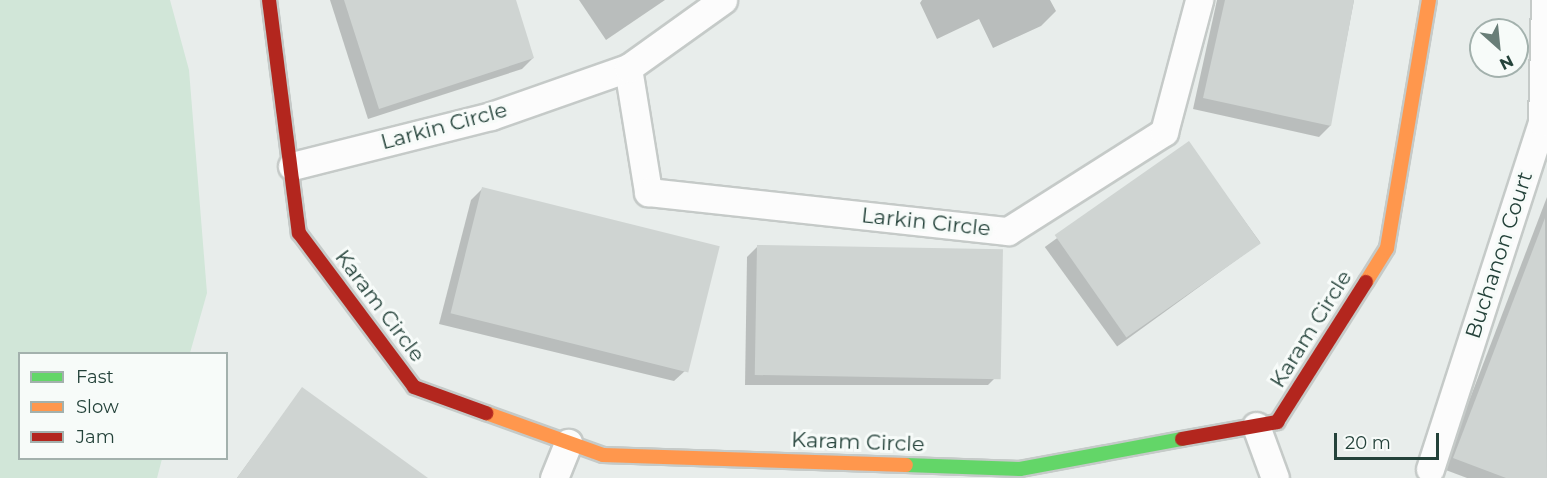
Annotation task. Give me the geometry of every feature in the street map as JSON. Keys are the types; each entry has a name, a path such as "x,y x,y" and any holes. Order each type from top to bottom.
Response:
{"street":[{"name":"Karam Circle","path":"269,0 299,233 414,387 603,455 1018,473 1277,422 1387,248 1429,0"},
{"name":"Larkin Circle","path":"292,166 491,116 628,68 723,0"},
{"name":"Larkin Circle","path":"628,68 648,192 1008,231 1164,132 1199,0"},
{"name":"Buchanon Court","path":"1430,469 1542,122 1545,0"},
{"path":"1256,426 1275,478"},
{"path":"554,478 568,443"}],"green space":[{"path":"0,0 170,0 189,70 207,293 190,352 18,352 18,460 162,460 157,478 0,478"}],"building":[{"path":"344,0 516,0 534,58 379,109"},
{"path":"1225,0 1354,0 1331,126 1203,98"},
{"path":"1189,141 1261,243 1126,337 1055,235"},
{"path":"482,187 720,246 688,372 451,313"},
{"path":"1545,218 1547,478 1506,478 1453,458"},
{"path":"757,245 1003,249 1001,379 755,375"},
{"path":"302,387 428,478 237,478"}],"traffic: fast":[{"path":"906,465 1020,469 1182,439"}],"traffic: slow":[{"path":"1366,282 1387,248 1429,0"},
{"path":"486,413 603,455 906,465"}],"traffic: jam":[{"path":"269,0 299,233 414,387 486,413"},
{"path":"1182,439 1277,422 1366,282"}]}
